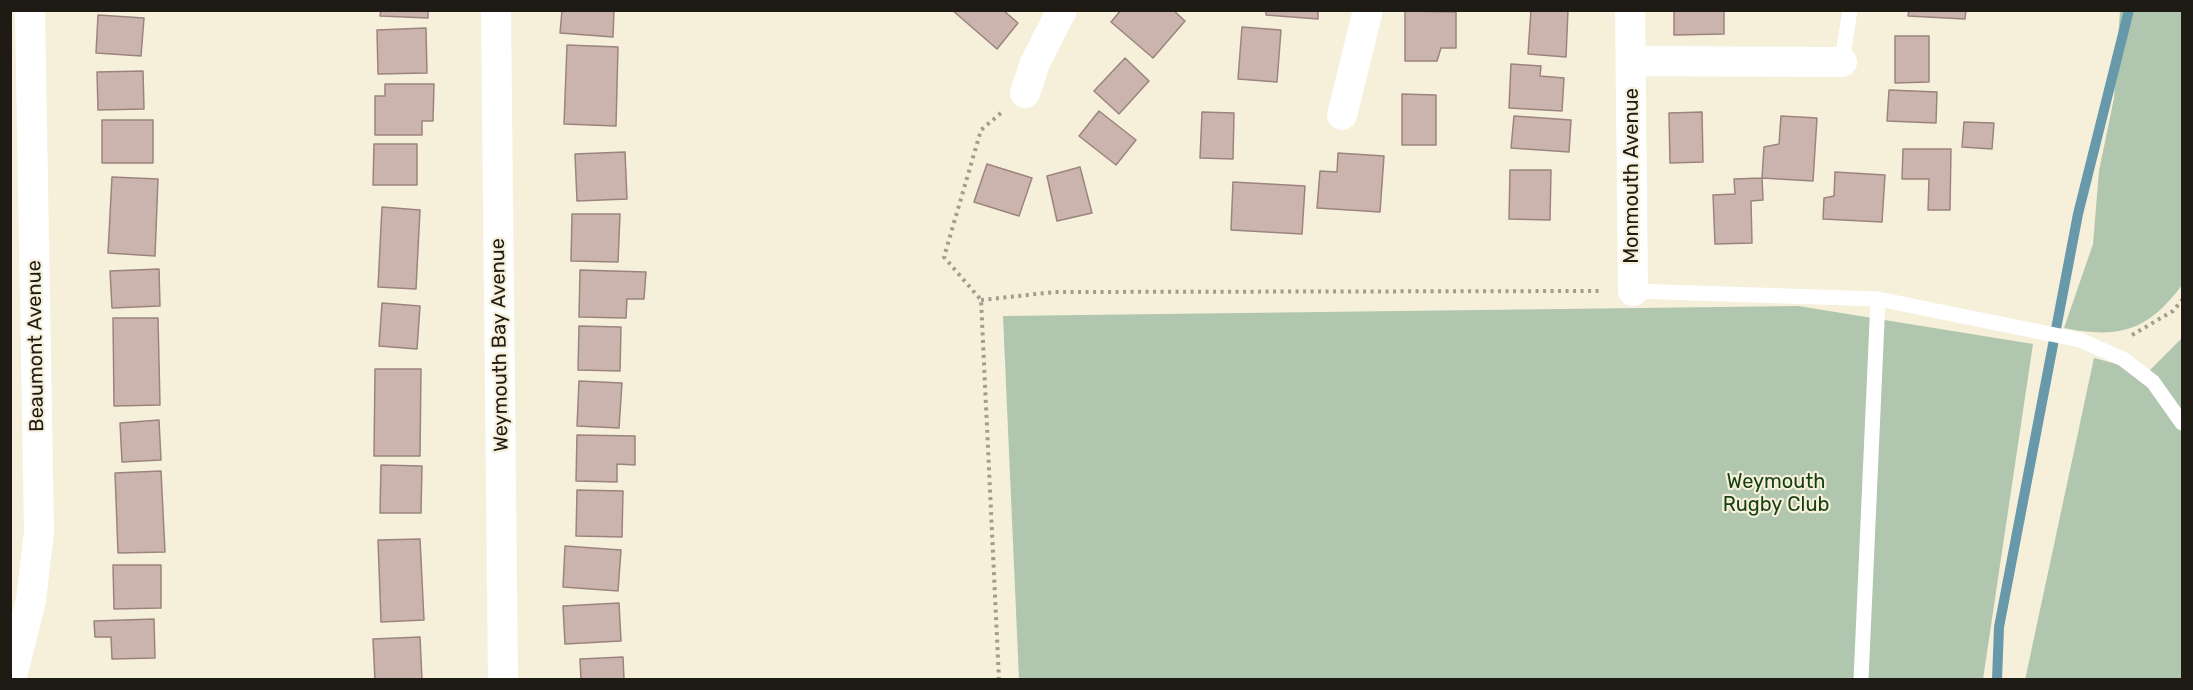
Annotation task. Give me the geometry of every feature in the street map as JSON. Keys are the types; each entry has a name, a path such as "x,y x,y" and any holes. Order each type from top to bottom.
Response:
{"street":[{"name":"Beaumont Avenue","path":"11,680 31,600 39,532 30,10"},
{"name":"Weymouth Bay Avenue","path":"496,10 503,680"},
{"path":"1024,93 1035,63 1062,10"},
{"path":"1342,115 1368,10"},
{"name":"Monmouth Avenue","path":"1630,10 1633,291"},
{"name":"Monmouth Avenue","path":"1632,61 1842,62"}],"lane":[{"path":"1842,62 1850,10"},
{"path":"1633,291 1878,299 2031,332 2080,340 2123,359 2153,382 2182,423"},
{"path":"1861,680 1878,299"}],"path":[{"path":"999,680 981,300 944,257 981,130 1024,93"},
{"path":"981,300 1055,292 1633,291"},
{"path":"2080,340 2123,340 2173,311 2182,300"}],"green space":[{"path":"2120,11 2182,11 2182,285 2157,313 2144,322 2117,331 2083,331 2064,328 2093,244 2099,171 2114,98"},
{"name":"Weymouth Rugby Club","path":"1798,306 2033,344 1983,679 1019,679 1003,316"},
{"path":"2182,338 2182,679 2025,680 2094,358 2148,372"}],"building":[{"path":"381,10 428,10 428,18 380,16"},
{"path":"562,10 614,10 613,37 560,33"},
{"path":"952,10 1003,10 1018,23 997,49"},
{"path":"1121,10 1173,10 1185,21 1153,58 1111,22"},
{"path":"1266,10 1318,10 1318,19 1266,15"},
{"path":"1531,10 1568,10 1566,57 1528,54"},
{"path":"1674,10 1724,10 1724,34 1674,35"},
{"path":"1909,10 1966,10 1965,19 1908,16"},
{"path":"1405,11 1456,12 1456,48 1441,48 1437,61 1405,61"},
{"path":"98,15 144,18 141,56 96,53"},
{"path":"1242,27 1281,30 1277,82 1238,79"},
{"path":"426,28 427,73 378,74 377,30"},
{"path":"1895,36 1929,36 1929,82 1895,83"},
{"path":"567,45 618,47 616,126 564,124"},
{"path":"1125,58 1149,81 1119,114 1094,91"},
{"path":"1511,64 1541,66 1540,76 1564,78 1562,111 1509,108"},
{"path":"143,71 144,109 98,110 97,72"},
{"path":"385,84 434,84 433,121 422,121 422,135 375,135 375,96 385,96"},
{"path":"1889,90 1937,92 1936,123 1887,121"},
{"path":"1402,94 1436,95 1436,145 1402,145"},
{"path":"1099,111 1136,140 1116,165 1079,136"},
{"path":"1202,112 1234,113 1233,159 1200,158"},
{"path":"1702,112 1703,162 1670,163 1669,113"},
{"path":"1514,116 1571,120 1569,152 1511,148"},
{"path":"1781,116 1817,118 1813,181 1762,178 1764,147 1779,144"},
{"path":"102,120 153,120 153,163 102,163"},
{"path":"1964,122 1994,123 1992,149 1962,147"},
{"path":"374,144 417,144 417,185 373,185"},
{"path":"1903,149 1951,149 1950,210 1928,210 1929,179 1902,179"},
{"path":"625,152 627,199 577,201 575,154"},
{"path":"1338,153 1384,156 1380,212 1317,208 1320,171 1337,172"},
{"path":"987,164 1032,178 1019,216 974,202"},
{"path":"1080,167 1092,213 1057,221 1047,176"},
{"path":"1510,170 1551,170 1550,220 1509,219"},
{"path":"1835,172 1885,175 1882,222 1823,219 1824,198 1834,196"},
{"path":"112,177 158,179 155,256 108,253"},
{"path":"1762,178 1763,200 1751,201 1752,243 1715,244 1713,195 1735,194 1734,179"},
{"path":"1233,182 1305,186 1302,234 1231,230"},
{"path":"382,207 420,210 416,289 378,287"},
{"path":"572,214 620,214 618,262 571,261"},
{"path":"159,269 160,306 112,308 110,271"},
{"path":"580,270 646,272 644,299 627,299 626,318 579,317"},
{"path":"382,303 420,306 417,349 379,346"},
{"path":"113,318 158,318 160,405 114,406"},
{"path":"579,326 621,327 620,371 578,370"},
{"path":"375,369 421,369 420,456 374,456"},
{"path":"579,381 622,383 619,428 577,426"},
{"path":"159,420 161,460 122,462 120,423"},
{"path":"577,435 635,436 635,465 617,464 617,482 576,481"},
{"path":"381,465 422,466 421,513 380,513"},
{"path":"161,471 165,552 118,553 115,473"},
{"path":"577,490 623,491 622,537 576,536"},
{"path":"420,539 424,620 381,622 378,540"},
{"path":"565,546 621,550 618,591 563,587"},
{"path":"113,565 161,565 161,608 114,609"},
{"path":"619,603 621,641 565,644 563,606"},
{"path":"154,619 155,658 112,659 111,637 95,637 94,621"},
{"path":"420,637 422,680 375,680 373,639"},
{"path":"623,657 624,680 581,680 580,659"}],"waterway":[{"path":"1997,680 1999,627 2078,214 2129,10"}]}
